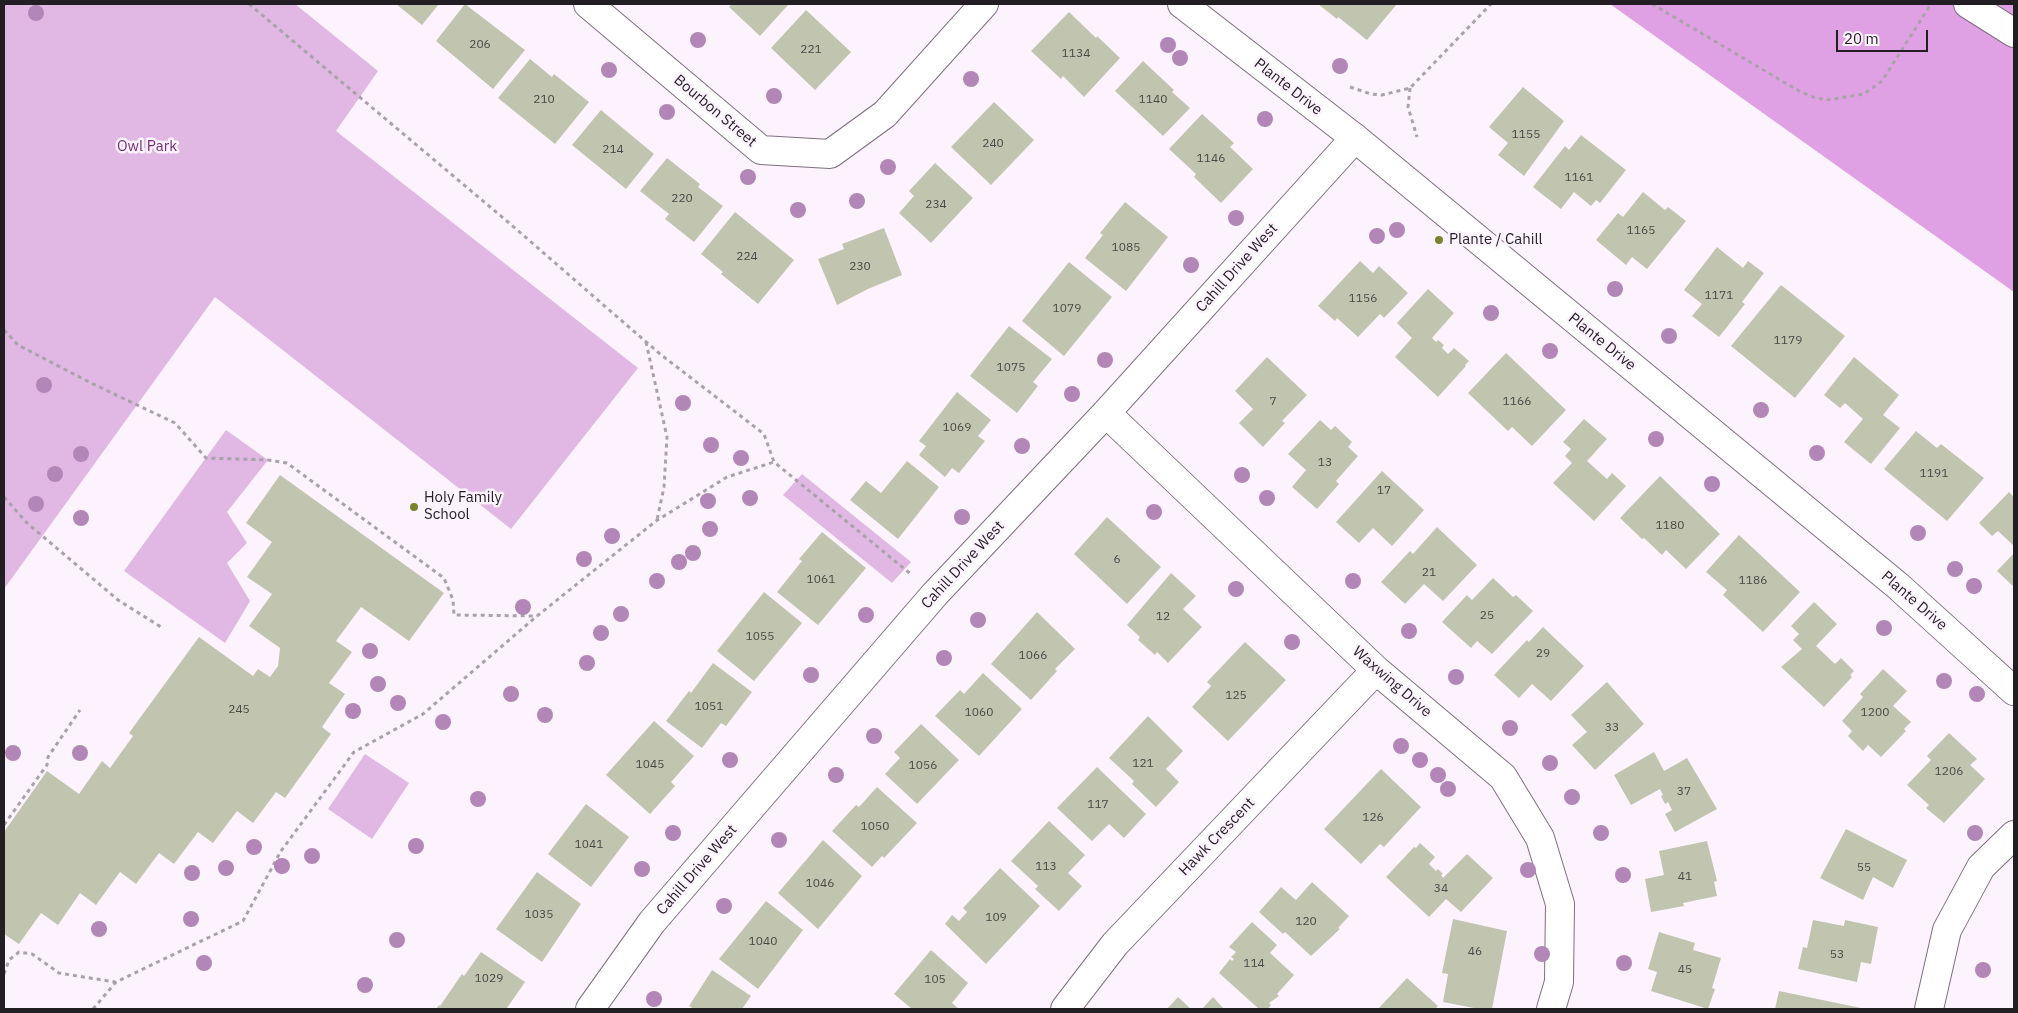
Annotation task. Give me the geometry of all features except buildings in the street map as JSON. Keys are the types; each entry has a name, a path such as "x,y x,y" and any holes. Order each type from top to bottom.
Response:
{"main road":[{"name":"Bourbon Street","path":"588,4 761,150 830,154 885,114 984,4"},
{"name":"Plante Drive","path":"1182,4 1355,138 1898,586 2014,691"},
{"path":"1968,4 2014,32"},
{"name":"Cahill Drive West","path":"590,1009 652,922 935,594 1106,413 1355,138"},
{"name":"Waxwing Drive","path":"1106,413 1376,670 1503,777 1540,838 1560,904 1559,982 1551,1009"},
{"name":"Hawk Crescent","path":"1065,1009 1115,944 1376,670"},
{"path":"1929,1009 1947,930 1981,867 2014,835"}],"path":[{"path":"249,4 500,215 646,342 764,434 774,462 935,594"},
{"path":"1350,87 1371,94 1382,94 1410,88 1491,4"},
{"path":"1652,4 1780,80 1813,97 1826,100 1864,94 1882,81 1931,4"},
{"path":"1410,88 1408,107 1416,137"},
{"path":"4,330 18,345 91,383 176,423 206,458 268,460 287,463 444,578 453,600 454,615 537,616"},
{"path":"646,342 667,437 664,487 656,521"},
{"path":"93,1009 116,982 243,921 281,851 354,752 423,714 537,616 656,521 726,477 774,462"},
{"path":"4,497 27,523 118,600 160,627"},
{"path":"4,825 47,765 48,756 80,710"},
{"path":"4,974 10,960 20,952 32,954 59,973 116,982"}],"green space":[{"name":"Owl Park","path":"4,4 295,4 378,71 336,131 638,368 511,529 215,297 4,589"},
{"path":"226,430 268,460 227,512 247,543 227,563 250,601 225,643 124,571"},
{"path":"802,474 911,562 892,583 783,495"},
{"path":"365,754 409,783 372,839 328,809"}],"shaded area":[{"path":"1610,4 2014,4 2014,292"}],"place":[{"name":"Plante / Cahill","path":"1439,240"},
{"name":"Holy Family School","path":"414,507"}]}
